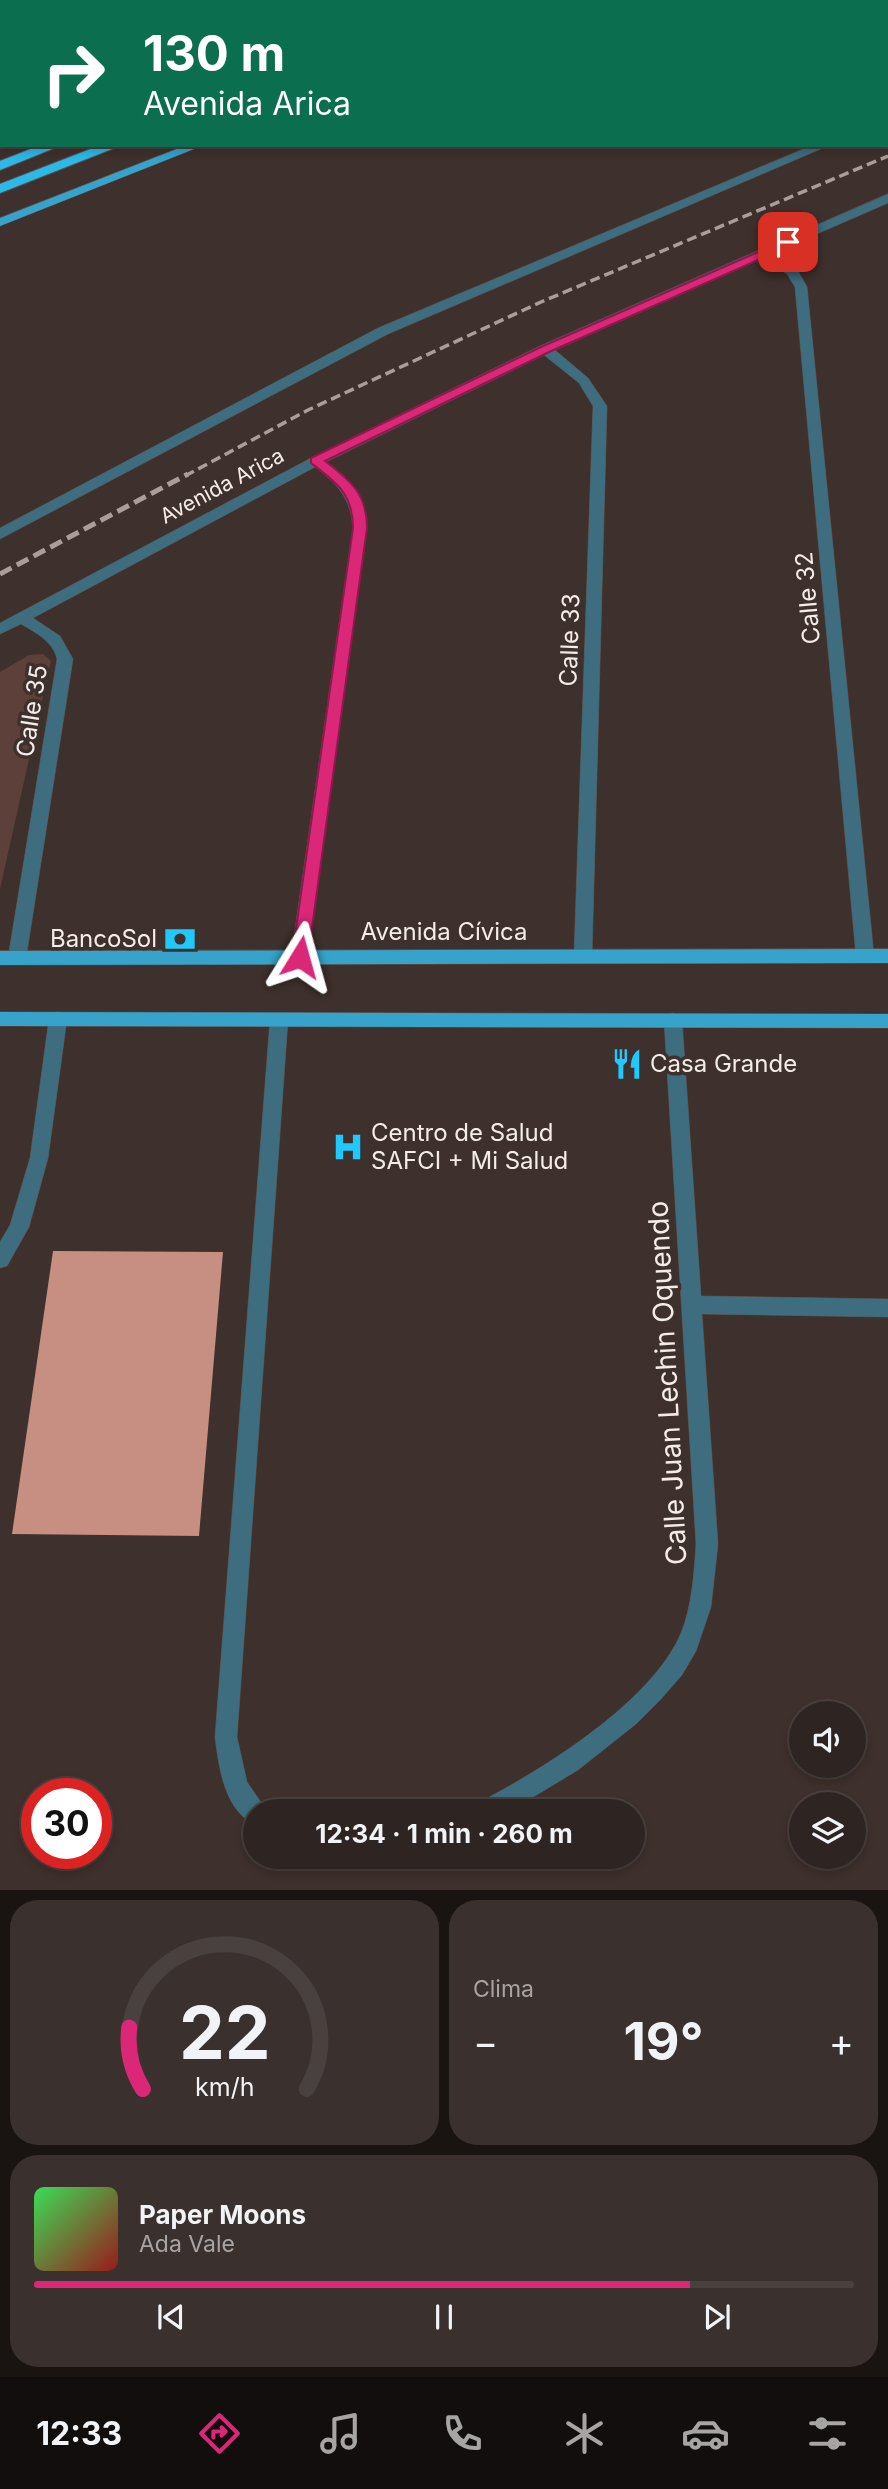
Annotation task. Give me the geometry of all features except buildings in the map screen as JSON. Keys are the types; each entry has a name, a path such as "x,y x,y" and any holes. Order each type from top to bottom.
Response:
{"highway":[{"path":"0,166 50,147"},
{"path":"0,189 110,147"}],"main road":[{"path":"0,222 193,147"},
{"name":"Avenida Cívica","path":"9,958 888,956"},
{"path":"0,1018 888,1021"}],"street":[{"path":"0,534 383,331 819,147"},
{"name":"Avenida Arica","path":"0,629 316,461 545,349 888,198"},
{"name":"Calle 32","path":"764,253 792,272 801,287 865,956"},
{"name":"Calle 33","path":"545,349 592,387 600,406 583,955"},
{"path":"300,957 360,528 360,509 345,483 316,461"},
{"name":"Calle 35","path":"9,958 65,659 64,649 58,643 20,617"},
{"path":"0,1260 19,1227 39,1158 58,1019"},
{"path":"243,1799 234,1783 226,1737 279,1020"},
{"name":"Calle Juan Lechin Oquendo","path":"508,1799 555,1773 606,1735 654,1690 687,1646 699,1615 707,1544 673,1020"},
{"path":"693,1306 888,1308"}],"shaded area":[{"path":"43,654 51,661 0,889 0,672 29,655"}],"railway":[{"path":"185,476 308,410 541,302 888,156"},
{"path":"0,574 188,474"}],"place":[{"name":"BancoSol","path":"180,939"},
{"name":"Casa Grande","path":"627,1064"},
{"name":"Centro de Salud SAFCI + Mi Salud","path":"348,1147"}],"route":[{"path":"300,957 360,528 360,509 354,496 345,483 316,461 545,349 788,242"}]}
